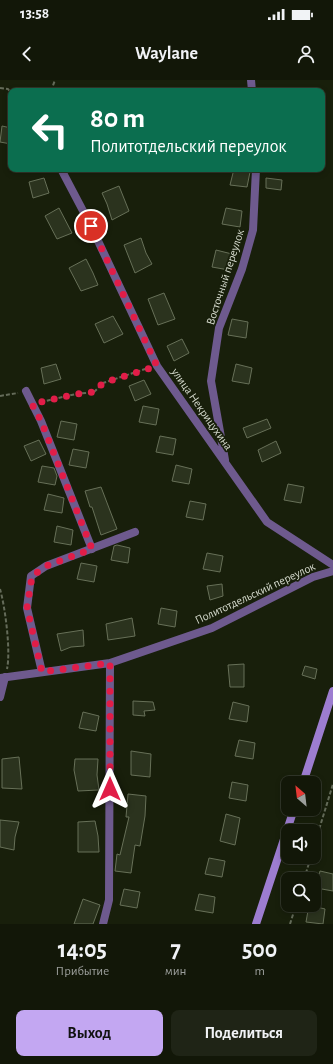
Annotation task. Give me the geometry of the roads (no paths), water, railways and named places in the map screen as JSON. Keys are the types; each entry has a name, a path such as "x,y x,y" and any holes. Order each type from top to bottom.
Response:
{"street":[{"name":"улица Некрицухина","path":"63,172 91,226 157,366 267,522 333,564"},
{"name":"Восточный переулок","path":"226,462 211,381 220,328 242,269 254,230 256,172"},
{"path":"26,391 41,421 92,549"},
{"path":"42,672 27,608 32,576 46,566 136,532"},
{"name":"Политотдельский переулок","path":"3,677 110,663 212,628 313,577 333,571"},
{"path":"103,924 109,900 110,663"},
{"path":"0,697 3,677"},
{"path":"305,776 333,691"},
{"path":"256,924 292,816"}]}
